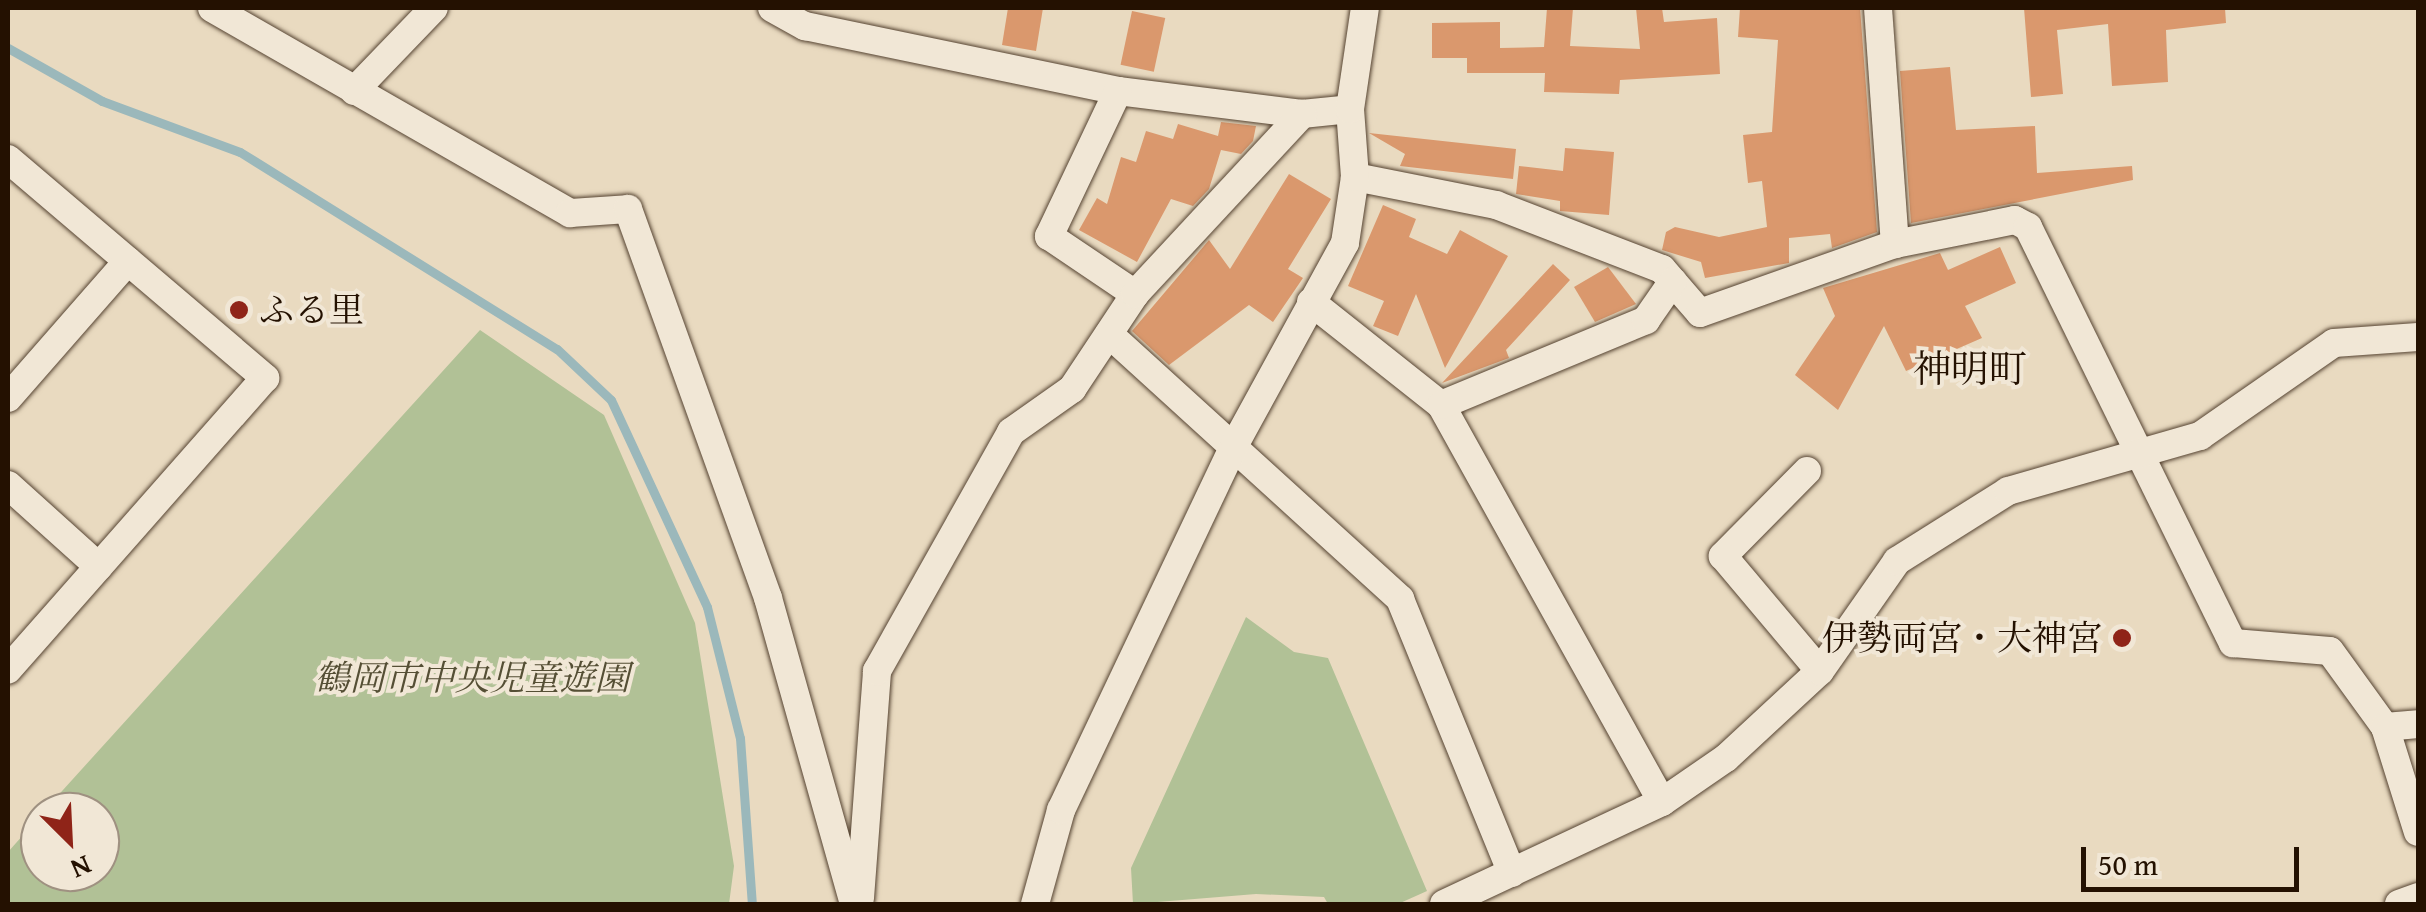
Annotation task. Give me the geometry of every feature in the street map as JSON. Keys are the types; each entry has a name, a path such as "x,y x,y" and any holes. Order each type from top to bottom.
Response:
{"street":[{"path":"212,8 570,213 628,209 768,598 857,904"},
{"path":"354,90 434,8"},
{"path":"772,8 805,26 1118,90 1302,114 1350,109"},
{"path":"1035,904 1061,810 1234,444 1345,243 1356,177 1350,109 1365,8"},
{"path":"1878,8 1895,244"},
{"path":"1118,90 1049,236 1135,294"},
{"path":"857,904 877,671 1011,432 1072,389 1135,294 1302,114"},
{"path":"8,159 264,378 8,670"},
{"path":"1356,177 1496,205 1662,268 1700,313 1895,244 2014,220 2028,227 2136,454 2232,642 2330,651 2384,727 2418,832"},
{"path":"8,398 128,262"},
{"path":"1440,405 1646,320 1673,281"},
{"path":"1311,302 1440,405 1662,802"},
{"path":"1109,334 1400,599 1512,873"},
{"path":"1444,904 1662,802 1726,758 1820,671 1897,561 2008,491 2200,436 2334,343 2418,337"},
{"path":"1808,471 1723,556 1820,671"},
{"path":"8,485 99,566"},
{"path":"2384,727 2418,724"},
{"path":"2399,904 2418,896"}],"green space":[{"name":"鶴岡市中央児童遊園","path":"480,330 604,415 695,623 734,866 729,904 8,904 8,852 20,838 20,892 120,892 120,792 61,792"},
{"path":"1246,617 1294,652 1328,658 1427,891 1398,904 1328,904 1324,897 1256,894 1133,904 1131,868"}],"building":[{"path":"1008,8 1043,8 1036,51 1002,45"},
{"path":"1547,8 1573,8 1570,46 1640,49 1636,8 1662,8 1664,22 1717,18 1720,74 1620,80 1619,94 1544,92 1545,73 1467,73 1467,58 1432,58 1432,23 1500,22 1500,48 1544,47"},
{"path":"1740,8 1860,8 1877,232 1832,248 1830,234 1789,238 1789,263 1705,278 1701,262 1662,250 1666,232 1675,227 1719,237 1767,227 1762,181 1748,183 1743,135 1772,132 1778,40 1738,37"},
{"path":"2024,8 2225,8 2226,23 2166,30 2168,82 2112,86 2108,24 2057,30 2063,94 2031,97"},
{"path":"1132,11 1165,18 1154,72 1121,65"},
{"path":"1950,67 1956,130 2035,126 2037,173 2132,166 2133,180 1911,223 1900,71"},
{"path":"1221,122 1256,126 1253,141 1241,154 1221,150 1209,189 1193,206 1171,199 1137,262 1079,230 1097,198 1107,204 1121,157 1136,162 1146,131 1173,139 1178,124 1218,136"},
{"path":"1369,133 1516,149 1513,179 1400,166 1405,154"},
{"path":"1565,148 1614,152 1609,215 1560,211 1560,201 1516,194 1519,166 1563,171"},
{"path":"1289,174 1331,199 1288,269 1303,278 1273,322 1249,305 1169,365 1132,331 1209,240 1230,269"},
{"path":"1383,205 1416,219 1409,237 1447,254 1460,230 1508,256 1445,368 1416,294 1398,336 1373,326 1384,301 1348,286"},
{"path":"2000,247 2016,283 1965,306 1982,338 1906,371 1884,326 1838,410 1795,375 1835,316 1823,288 1940,253 1948,270"},
{"path":"1553,264 1570,280 1506,350 1509,358 1442,383"},
{"path":"1608,267 1636,304 1595,322 1574,287"}],"waterway":[{"path":"8,48 102,101 240,152 557,349 611,400 707,607 740,738 752,904"}],"place":[{"name":"ふる里","path":"239,310"},
{"name":"伊勢両宮・大神宮","path":"2122,638"}],"district":[{"name":"神明町","path":"1970,369"}]}
